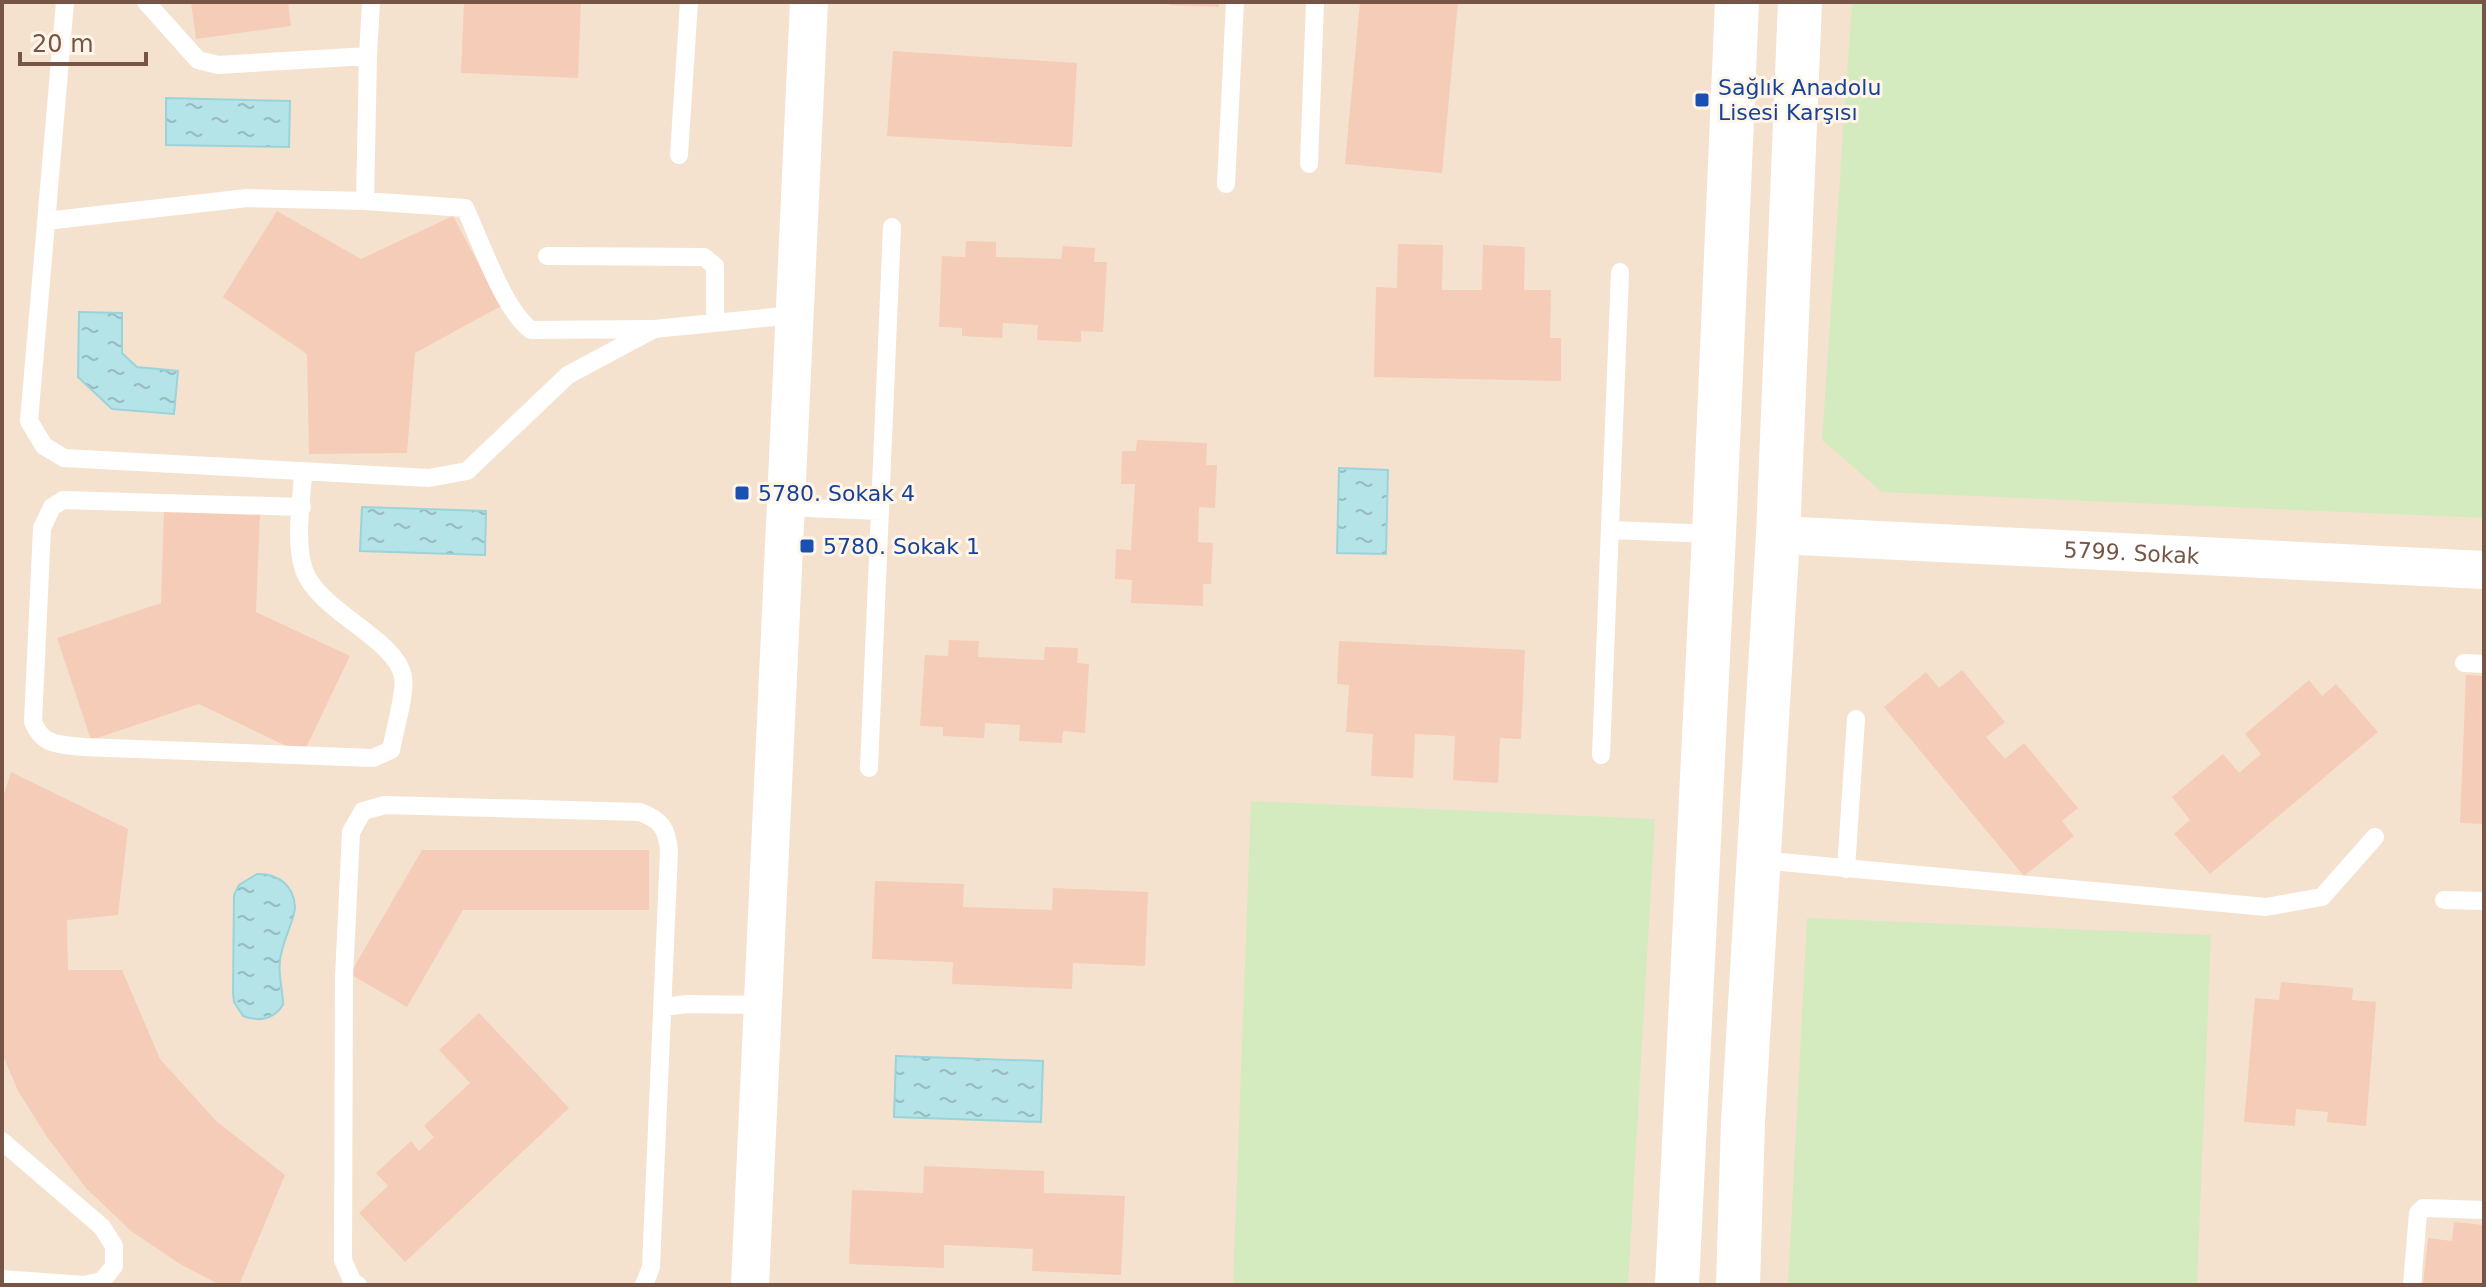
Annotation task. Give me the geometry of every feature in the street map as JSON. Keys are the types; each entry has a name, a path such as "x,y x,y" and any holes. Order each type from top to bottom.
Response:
{"street":[{"path":"750,1285 809,2"},
{"path":"1677,1285 1737,2"},
{"path":"1738,1285 1743,1122 1778,535 1800,2"},
{"name":"5799. Sokak","path":"1778,535 2484,570"}],"lane":[{"path":"65,2 29,421 44,446 64,458 429,478 467,471 568,375 654,329"},
{"path":"146,2 198,60 218,65 368,56"},
{"path":"365,201 371,2"},
{"path":"679,155 689,2"},
{"path":"1226,184 1235,2"},
{"path":"1309,164 1315,2"},
{"path":"46,221 247,198 365,201 465,208 509,305 518,320 531,330 654,329 793,315"},
{"path":"869,768 892,227"},
{"path":"547,256 704,257 715,266 715,323"},
{"path":"1601,755 1620,272"},
{"path":"302,507 63,500 52,507 42,528 33,722 38,734 55,744 83,747 373,758 391,750 404,679 397,659 332,606 305,573 299,549 302,507 303,471"},
{"path":"785,507 879,511"},
{"path":"1610,530 1714,534"},
{"path":"2464,663 2484,664"},
{"path":"1846,869 1856,719"},
{"path":"358,1285 353,1283 343,1260 344,977 351,832 363,811 385,805 640,812 657,818 668,832 651,1267 644,1285"},
{"path":"1759,860 2266,907 2322,897 2375,837"},
{"path":"2444,900 2484,901"},
{"path":"663,1007 687,1004 763,1005"},
{"path":"2,1141 102,1227 114,1246 114,1266 102,1281 84,1285 2,1279"},
{"path":"2412,1285 2415,1222 2423,1208 2484,1210"}],"shaded area":[{"path":"2,2 2484,2 2484,1285 2,1285"}],"green space":[{"path":"1852,2 2484,2 2484,518 1882,492 1822,440"},
{"path":"1251,801 1655,819 1628,1285 1233,1285"},
{"path":"1807,918 2211,935 2197,1285 1788,1285"}],"water":[{"path":"166,98 290,101 289,147 166,145"},
{"path":"79,312 122,313 122,353 137,367 178,371 174,414 112,409 78,377"},
{"path":"1339,468 1388,470 1386,554 1337,553"},
{"path":"362,507 486,511 485,555 360,551"},
{"path":"257,874 283,882 291,892 295,907 280,961 283,1005 275,1014 260,1019 243,1016 234,1002 233,993 234,895 239,885"},
{"path":"896,1056 1043,1061 1041,1122 894,1117"}],"building":[{"path":"191,2 288,2 291,26 196,39"},
{"path":"464,2 581,2 578,78 461,73"},
{"path":"1169,2 1219,2 1219,7 1169,5"},
{"path":"1360,2 1458,2 1442,173 1345,164"},
{"path":"893,51 1077,63 1072,147 887,136"},
{"path":"277,211 361,259 453,216 501,306 415,353 407,453 309,454 307,354 223,297"},
{"path":"966,241 996,242 996,257 1061,259 1063,246 1095,248 1094,262 1107,262 1103,332 1081,331 1081,342 1037,340 1038,325 1003,323 1002,338 962,336 962,328 939,327 942,256 965,257"},
{"path":"1398,244 1443,245 1442,290 1482,290 1483,245 1525,247 1524,290 1551,290 1550,338 1561,338 1561,381 1374,377 1376,287 1397,288"},
{"path":"1137,440 1207,443 1206,465 1217,465 1215,508 1199,507 1198,542 1213,543 1211,584 1203,584 1203,606 1131,603 1132,580 1115,579 1116,549 1131,550 1135,484 1121,484 1122,451 1136,451"},
{"path":"164,510 260,514 256,612 350,656 303,754 199,704 91,740 57,638 161,603"},
{"path":"949,640 979,641 978,657 1044,660 1045,647 1078,648 1077,663 1089,664 1085,733 1063,731 1062,743 1019,741 1020,725 985,723 984,738 943,736 943,727 920,726 925,655 948,656"},
{"path":"1339,641 1525,650 1521,739 1500,738 1498,783 1453,780 1455,736 1415,734 1413,778 1371,776 1373,734 1346,732 1349,685 1337,684"},
{"path":"1962,670 2005,722 1986,737 2005,759 2024,743 2078,808 2062,821 2074,836 2024,876 1884,707 1926,672 1939,688"},
{"path":"2466,675 2484,676 2484,824 2460,823"},
{"path":"2309,680 2322,696 2336,684 2378,732 2210,874 2174,834 2190,820 2172,797 2223,754 2239,773 2261,754 2245,734"},
{"path":"11,772 128,829 118,915 67,920 68,970 122,970 160,1059 216,1121 285,1175 239,1285 220,1285 180,1264 131,1231 86,1188 47,1137 18,1091 2,1053 2,801"},
{"path":"422,850 649,850 649,910 463,910 407,1007 350,974"},
{"path":"875,881 964,884 963,907 1052,910 1053,888 1148,892 1145,966 1073,963 1072,989 952,984 953,962 872,959"},
{"path":"2281,982 2353,988 2352,1000 2376,1002 2366,1126 2327,1122 2328,1112 2296,1109 2295,1126 2244,1122 2255,998 2279,1000"},
{"path":"479,1013 569,1108 405,1262 359,1213 388,1186 376,1173 411,1141 419,1151 434,1137 424,1126 470,1083 439,1050"},
{"path":"924,1166 1044,1171 1044,1193 1125,1196 1121,1275 1032,1271 1033,1249 944,1245 944,1268 849,1264 852,1190 923,1193"},
{"path":"2454,1222 2484,1225 2484,1285 2423,1285 2428,1238 2452,1241"}],"place":[{"name":"Sağlık Anadolu Lisesi Karşısı","path":"1702,100"},
{"name":"5780. Sokak 4","path":"742,493"},
{"name":"5780. Sokak 1","path":"807,546"}]}
